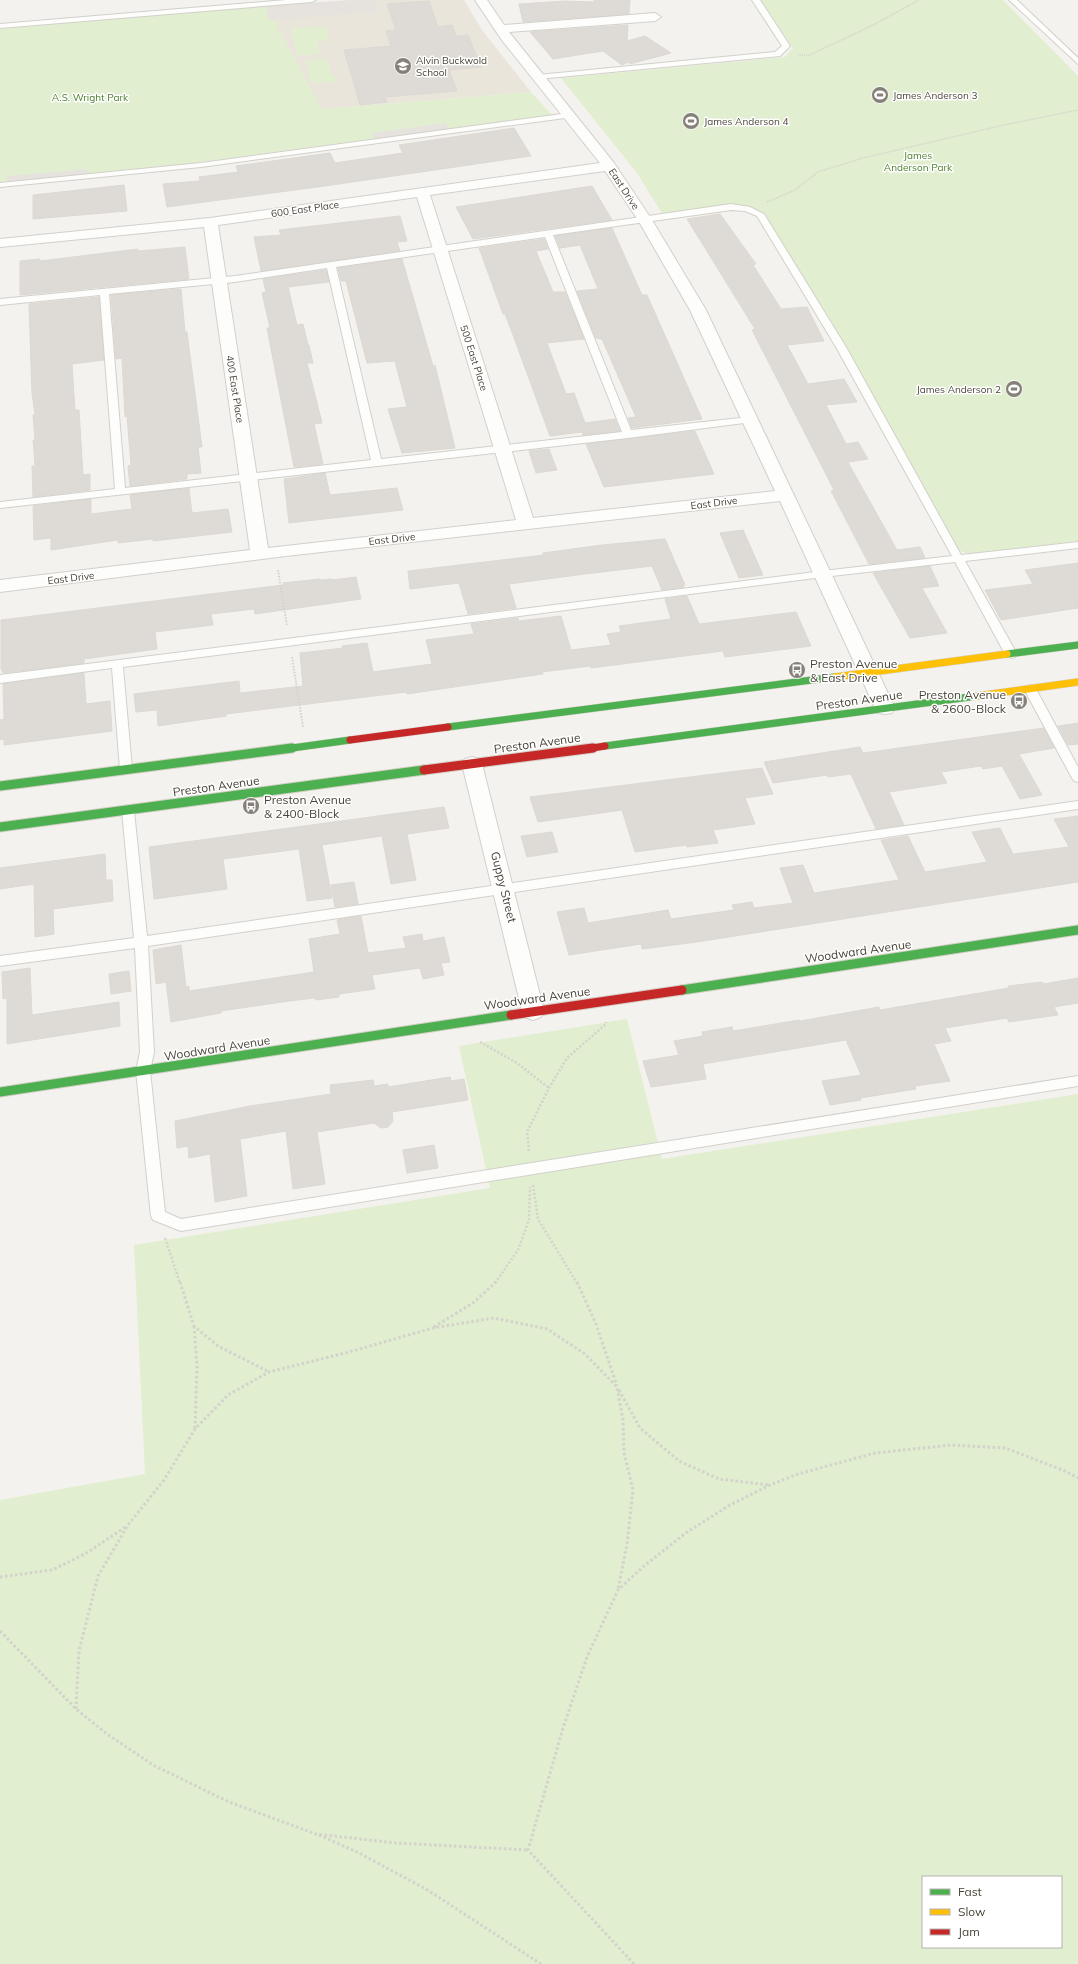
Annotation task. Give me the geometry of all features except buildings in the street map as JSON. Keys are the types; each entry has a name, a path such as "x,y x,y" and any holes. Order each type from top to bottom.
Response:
{"main road":[{"path":"0,786 1078,645"},
{"name":"Preston Avenue","path":"0,827 128,811 1078,682"},
{"name":"Woodward Avenue","path":"0,1092 1078,930"}],"street":[{"name":"East Drive","path":"481,0 500,29 609,166 644,220 698,310 749,420 824,574 885,708"},
{"path":"500,29 655,18"},
{"name":"600 East Place","path":"0,243 210,222 609,166"},
{"name":"500 East Place","path":"422,192 526,524"},
{"name":"400 East Place","path":"210,222 250,478 260,555"},
{"name":"East Drive","path":"0,586 785,495"},
{"name":"Guppy Street","path":"472,764 504,888 533,1011"}],"lane":[{"path":"0,26 312,0"},
{"path":"538,77 777,54 786,46 756,0"},
{"path":"1015,0 1078,62"},
{"path":"0,185 201,165 569,115"},
{"path":"0,302 218,280 440,250 731,207 747,209 760,214 803,282 845,353 1011,654"},
{"path":"548,234 628,435"},
{"path":"331,265 377,462"},
{"path":"104,292 120,491"},
{"path":"0,505 250,478 377,462 628,435 749,420"},
{"path":"0,679 824,574 958,560 1078,545"},
{"path":"117,664 126,769"},
{"path":"1030,689 1078,778"},
{"path":"0,961 142,942 1078,805"},
{"path":"128,811 142,942 147,1052 143,1071 158,1216 181,1225 1078,1082"}],"path":[{"path":"777,54 810,55 875,24 919,0"},
{"path":"747,209 795,190 818,172 863,158 1004,125 1078,110"},
{"path":"528,1850 563,1728 587,1657 618,1590 627,1544 633,1490 624,1454 623,1420 617,1387 596,1324 579,1286 538,1219 530,1170 527,1132 549,1088 567,1058 606,1024 606,1021 599,1022"},
{"path":"484,1039 477,1040 517,1062 549,1088"},
{"path":"433,1328 473,1303 495,1283 518,1250 529,1220 530,1170"},
{"path":"158,1216 194,1326 197,1367 195,1429"},
{"path":"76,1709 79,1651 98,1576 128,1525 164,1480 195,1429 228,1395 269,1372 349,1352 433,1328 494,1318 547,1329 585,1354 617,1387 640,1428 679,1461 719,1479 770,1486"},
{"path":"194,1326 218,1346 269,1372"},
{"path":"618,1590 644,1566 687,1532 730,1505 798,1474 875,1453 951,1445 1005,1448 1065,1471 1078,1478"},
{"path":"0,1577 52,1570 85,1554 128,1525"},
{"path":"0,1632 76,1709 107,1734 153,1765 229,1802 316,1834 359,1853 426,1890 541,1964"},
{"path":"316,1834 396,1843 528,1850 634,1964"}],"shaded area":[{"name":"Alvin Buckwold School","path":"350,0 464,0 482,30 531,92 322,109 269,20"},
{"path":"350,0 374,0 378,12 269,20 266,6"},
{"path":"446,123 450,131 376,141 371,133"},
{"path":"87,169 88,176 8,184 7,176"}],"green space":[{"name":"James Anderson Park","path":"760,0 1003,0 1078,76 1078,541 969,554 955,549 798,270 762,212 744,206 729,205 663,215 637,173 561,78 785,57 793,48"},
{"name":"A.S. Wright Park","path":"266,6 322,109 531,92 552,115 185,164 0,182 0,29"},
{"path":"326,26 329,40 317,42 320,54 297,56 291,28"},
{"path":"327,59 333,76 335,76 337,81 311,83 305,61"},
{"path":"627,1019 662,1159 1078,1094 1078,1964 0,1964 0,1500 145,1474 134,1245 490,1188 459,1046"}],"traffic: fast":[{"path":"1007,654 1078,645"},
{"path":"448,727 835,677"},
{"path":"605,746 977,696"},
{"path":"0,786 350,740"},
{"path":"0,827 424,770"},
{"path":"682,990 1078,930"},
{"path":"0,1092 511,1015"}],"traffic: slow":[{"path":"835,677 1007,654"},
{"path":"977,696 1078,682"}],"traffic: jam":[{"path":"350,740 448,727"},
{"path":"424,770 605,746"},
{"path":"511,1015 682,990"}],"place":[{"name":"Alvin Buckwold School","path":"403,66"},
{"name":"James Anderson 3","path":"880,95"},
{"name":"James Anderson 4","path":"691,121"},
{"name":"James Anderson 2","path":"1014,389"},
{"name":"Preston Avenue & East Drive","path":"797,670"},
{"name":"Preston Avenue & 2600-Block","path":"1019,701"},
{"name":"Preston Avenue & 2400-Block","path":"251,806"}]}
